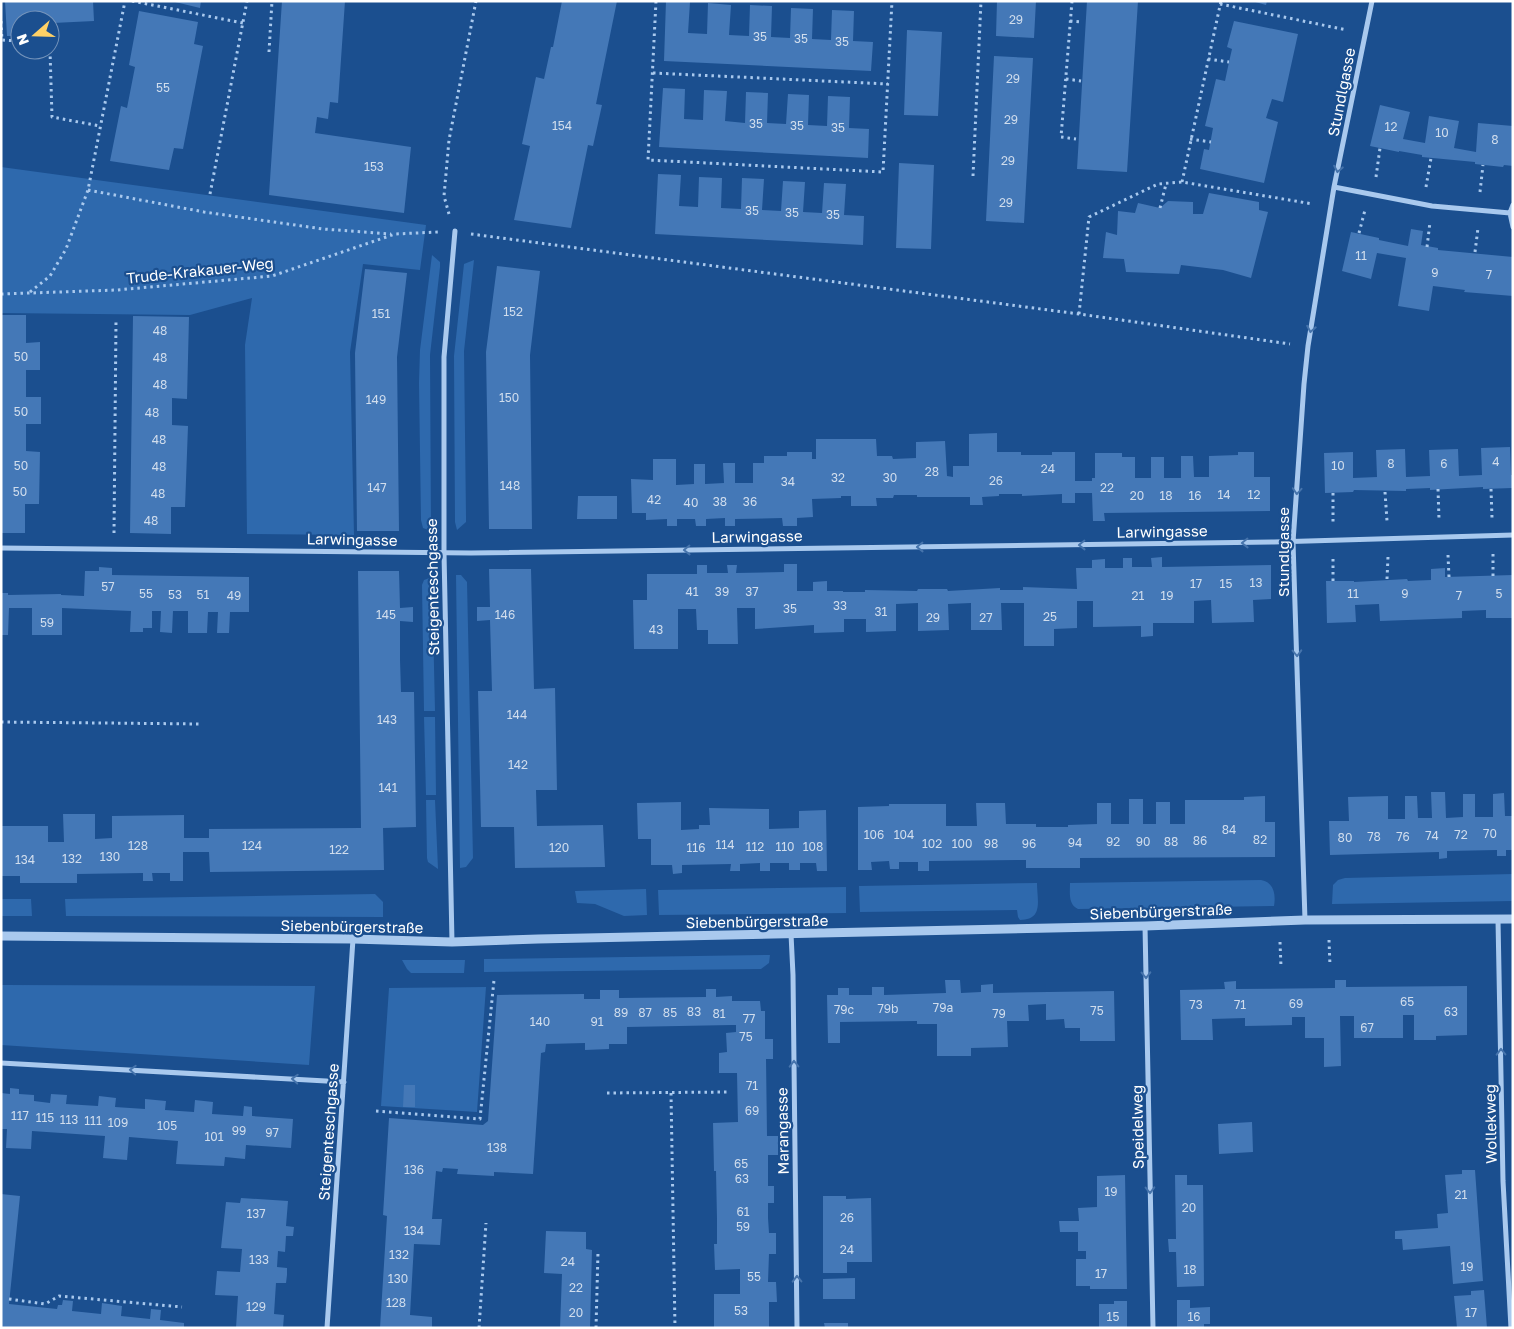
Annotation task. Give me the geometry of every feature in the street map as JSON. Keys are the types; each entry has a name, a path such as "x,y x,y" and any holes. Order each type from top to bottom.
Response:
{"street":[{"name":"Stundlgasse","path":"1306,920 1293,542 1308,346 1334,187 1372,1"},
{"path":"1334,187 1423,205 1510,213"},
{"path":"1513,205 1510,213 1513,226"},
{"name":"Steigenteschgasse","path":"452,942 444,553 444,358 455,231"},
{"name":"Larwingasse","path":"1,548 444,553 1293,542 1513,535"},
{"name":"Siebenbürgerstraße","path":"1,936 353,939 452,942 538,938 1145,926 1306,920 1513,920"},
{"name":"Wollekweg","path":"1498,920 1503,1181 1511,1328"},
{"name":"Speidelweg","path":"1145,926 1152,1328"},
{"name":"Marangasse","path":"791,934 797,1328"},
{"name":"Steigenteschgasse","path":"327,1328 353,939"},
{"path":"1,1063 344,1082"}],"path":[{"path":"29,293 50,276 66,249 88,190 125,1"},
{"path":"132,1 243,23"},
{"path":"210,194 248,1"},
{"path":"268,52 272,1"},
{"path":"455,231 444,196 449,140 476,1"},
{"path":"656,1 648,160 883,172 892,1"},
{"path":"972,176 981,1"},
{"path":"1072,1 1061,137 1076,139"},
{"path":"1182,182 1220,3 1347,30"},
{"path":"1070,21 1081,22"},
{"path":"1,22 2,40 10,40"},
{"path":"1208,59 1229,62"},
{"path":"50,60 52,117 100,126"},
{"path":"653,73 888,84"},
{"path":"1066,79 1081,81"},
{"path":"1190,139 1211,142"},
{"path":"1374,195 1380,148"},
{"path":"1423,205 1431,158"},
{"path":"1475,252 1483,165"},
{"path":"1079,314 1089,217 1158,184 1182,182 1319,205"},
{"path":"1160,208 1166,184"},
{"path":"88,190 214,214 323,230 394,234"},
{"name":"Trude-Krakauer-Weg","path":"1,294 118,290 272,276 394,234 455,231 1308,346"},
{"path":"114,538 116,321"},
{"path":"1491,488 1492,536"},
{"path":"1438,490 1439,537"},
{"path":"1385,492 1388,539"},
{"path":"1333,493 1334,541"},
{"path":"1,722 202,724"},
{"path":"376,1111 480,1118 494,980"},
{"path":"607,1093 729,1092"},
{"path":"671,1093 675,1328"},
{"path":"478,1328 486,1223"},
{"path":"596,1328 598,1252"},
{"path":"10,1299 45,1304 59,1296 182,1308"}],"shaded area":[{"path":"1,167 426,225 420,270 363,264 350,352 354,535 247,534 245,345 252,298 190,315 1,313"},
{"path":"432,255 440,262 440,267 430,355 431,531 423,528 421,520 419,383 420,350"},
{"path":"474,260 464,351 466,522 457,530 455,522 454,356 464,264"},
{"path":"456,575 461,575 467,582 473,858 466,867 460,868"},
{"path":"432,577 435,711 424,711 422,585 424,580"},
{"path":"424,717 435,717 436,795 426,795"},
{"path":"426,800 435,800 438,869 428,862 427,858"},
{"path":"1513,874 1513,901 1332,904 1333,885 1338,880 1345,878"},
{"path":"1261,880 1269,883 1273,890 1274,906 1078,909 1071,901 1070,894 1070,883"},
{"path":"1037,883 1038,908 1033,917 1028,919 1020,920 1017,910 860,912 859,886"},
{"path":"846,887 846,913 659,915 658,890"},
{"path":"646,889 647,915 624,916 595,904 577,903 575,891"},
{"path":"375,894 383,902 383,917 66,916 65,899"},
{"path":"1,899 31,899 32,916 1,916"},
{"path":"770,955 769,963 761,969 484,972 484,959"},
{"path":"402,960 465,960 464,973 411,973"},
{"path":"1,985 315,986 309,1065 1,1045"},
{"path":"486,987 477,1112 381,1106 389,988"}],"building":[{"path":"5,1 93,1 94,21 60,23 60,10 10,10 10,36 7,36"},
{"path":"171,1 201,1 200,8"},
{"path":"282,1 345,1 338,103 330,102 328,119 317,117 315,133 411,147 404,213 269,195"},
{"path":"562,1 617,1 596,104 602,105 593,146 588,145 571,228 514,220 530,146 522,144 536,77 544,79 551,47 553,47"},
{"path":"666,1 690,2 688,33 707,34 708,3 731,5 729,35 749,36 750,5 772,6 771,37 790,38 791,8 813,9 812,39 831,40 832,10 854,11 853,41 873,42 871,71 664,61"},
{"path":"997,1 1036,1 1034,38 996,36"},
{"path":"1087,1 1138,1 1127,172 1077,169"},
{"path":"1252,1 1267,1 1266,5"},
{"path":"139,11 198,22 194,44 203,46 183,149 174,148 169,170 110,161 121,106 127,108 135,67 129,65"},
{"path":"1234,21 1298,34 1283,102 1272,99 1266,118 1278,122 1264,183 1200,169 1204,149 1209,150 1213,128 1205,126 1216,79 1225,81 1232,49 1227,47"},
{"path":"907,30 942,32 938,116 904,115"},
{"path":"994,56 1033,58 1024,223 986,221"},
{"path":"663,88 685,89 684,119 703,120 704,90 727,91 725,121 745,123 746,92 768,93 767,123 786,124 788,94 809,95 808,125 827,126 828,96 850,97 849,128 869,129 868,158 659,147"},
{"path":"1380,105 1410,112 1403,139 1425,143 1429,116 1459,121 1454,148 1476,152 1478,123 1513,126 1513,166 1504,165 1503,167 1475,164 1475,162 1422,157 1422,155 1370,146"},
{"path":"899,163 934,165 931,249 896,248"},
{"path":"658,174 681,175 679,206 698,207 699,177 722,178 721,208 741,209 742,178 764,179 762,210 781,211 783,181 805,182 803,212 822,213 824,183 846,184 844,215 864,216 863,245 655,234"},
{"path":"1209,193 1259,202 1259,210 1268,212 1251,278 1223,270 1181,265 1179,274 1126,272 1124,259 1103,258 1106,232 1117,235 1118,211 1135,213 1138,203 1160,208 1168,201 1193,202 1193,214 1203,214"},
{"path":"1411,229 1423,231 1421,245 1438,248 1438,250 1513,257 1513,296 1464,292 1465,290 1433,286 1429,311 1398,306 1406,258 1377,253 1371,279 1342,271 1351,232 1408,246"},
{"path":"497,266 540,271 530,355 532,529 489,529 486,352"},
{"path":"365,269 407,273 397,357 399,531 357,531 355,353"},
{"path":"1,315 26,315 26,343 40,342 40,370 26,370 26,397 41,397 41,424 26,424 26,451 40,452 39,504 25,504 25,533 1,533"},
{"path":"133,316 189,317 187,399 172,398 172,425 188,426 185,507 171,507 171,534 130,533"},
{"path":"997,433 997,452 1021,452 1021,455 1052,455 1052,452 1075,452 1075,481 1092,481 1092,478 1095,478 1095,453 1122,453 1122,457 1135,457 1135,478 1151,478 1151,457 1164,457 1164,478 1181,478 1181,456 1193,456 1194,477 1209,477 1209,456 1238,455 1238,452 1254,452 1254,477 1270,477 1270,511 1104,513 1105,521 1093,521 1092,493 1075,493 1075,503 1062,503 1062,494 1022,496 1022,494 999,494 999,496 982,497 983,505 970,505 970,497 917,497 917,495 894,495 893,498 876,498 877,506 851,506 851,496 812,499 813,517 797,518 797,526 783,526 782,518 735,519 735,526 725,526 725,518 706,519 706,526 696,526 695,519 677,519 677,526 667,526 667,519 646,520 646,513 632,513 631,479 653,480 653,459 676,459 676,485 694,484 694,464 705,464 705,484 724,483 723,463 735,463 735,483 753,483 753,463 764,463 764,456 787,456 787,452 812,452 812,459 816,459 816,439 876,439 877,456 892,456 893,459 916,458 916,442 945,441 947,476 953,477 953,466 969,466 969,434"},
{"path":"1510,447 1511,475 1513,475 1512,488 1483,489 1483,487 1430,490 1430,488 1406,489 1406,491 1354,490 1353,492 1325,493 1324,453 1353,452 1353,478 1377,477 1376,450 1405,449 1406,477 1430,476 1429,450 1458,449 1459,476 1482,475 1481,448"},
{"path":"578,496 617,496 617,519 577,519"},
{"path":"1162,557 1162,567 1271,565 1271,599 1253,600 1254,622 1212,623 1211,600 1194,601 1194,623 1153,623 1153,636 1141,637 1141,626 1093,627 1093,601 1077,601 1077,628 1054,629 1054,646 1024,646 1024,603 1001,603 1002,630 971,630 971,603 948,604 949,630 918,631 918,603 896,604 896,631 866,632 866,619 844,619 844,632 814,633 814,625 755,629 755,608 737,608 738,644 708,644 708,630 697,630 696,609 678,609 678,649 634,649 633,600 647,600 647,574 697,574 697,565 707,565 707,573 728,573 727,565 737,565 736,573 784,572 784,564 797,564 797,591 813,591 813,582 827,581 827,591 843,592 865,592 865,590 917,591 918,589 947,589 948,591 1000,588 1000,590 1023,590 1023,587 1077,589 1076,568 1092,568 1092,560 1105,559 1105,568 1123,568 1123,558 1132,558 1132,567 1152,567 1151,558"},
{"path":"99,567 112,568 112,575 249,577 249,612 230,612 229,633 217,633 218,612 208,612 207,633 188,633 188,611 173,611 172,633 160,632 161,611 152,611 152,628 143,628 143,632 130,632 131,611 62,608 62,635 32,635 32,608 9,608 8,635 1,635 1,593 8,593 8,595 61,594 84,596 85,571 99,571"},
{"path":"1445,568 1445,577 1513,575 1513,618 1486,618 1486,610 1462,611 1462,618 1380,621 1379,604 1355,605 1356,622 1327,623 1326,581 1431,580 1431,569"},
{"path":"489,569 531,569 534,689 555,688 557,790 536,790 537,826 603,825 605,867 515,868 514,827 481,827 478,691 492,691 490,620 477,621 477,607 490,607"},
{"path":"358,571 399,571 400,608 413,607 413,622 400,621 400,660 401,692 414,692 416,827 383,828 384,870 210,872 209,852 183,852 183,881 170,881 170,873 152,873 153,881 143,881 143,873 77,874 77,883 20,883 20,876 1,876 1,826 48,826 48,842 64,842 63,814 95,814 95,839 112,838 112,816 184,815 184,838 209,838 209,829 361,828"},
{"path":"1431,792 1445,792 1446,818 1463,817 1463,794 1475,794 1475,817 1493,817 1493,794 1504,793 1505,816 1513,816 1513,850 1506,850 1506,856 1497,856 1497,850 1447,851 1447,858 1439,859 1439,852 1330,855 1329,821 1349,821 1348,797 1388,796 1388,819 1405,819 1405,796 1417,796 1418,818 1432,818"},
{"path":"1265,796 1265,822 1275,822 1275,857 1080,858 1080,868 1026,868 1026,860 929,861 929,871 918,871 918,862 899,862 899,869 890,869 889,861 871,862 872,870 858,870 858,807 889,806 889,804 946,804 946,826 977,826 976,803 1005,803 1006,824 1036,824 1036,827 1068,827 1068,825 1097,824 1097,803 1111,803 1111,824 1129,824 1129,799 1143,799 1143,824 1156,824 1156,802 1170,802 1170,824 1185,824 1185,800 1244,800 1244,797"},
{"path":"681,802 681,830 699,829 699,825 710,825 709,808 769,809 769,829 799,828 799,811 826,810 827,871 817,871 816,863 800,863 800,870 789,870 789,863 770,863 770,871 760,871 760,863 740,864 740,871 730,871 731,864 682,865 682,873 673,874 672,865 651,865 651,839 638,839 637,803"},
{"path":"945,980 960,980 961,993 981,992 981,985 993,984 993,993 1114,991 1115,1041 1080,1041 1080,1028 1065,1028 1064,1019 1046,1020 1046,1004 1028,1005 1029,1021 1007,1021 1008,1047 971,1048 971,1056 937,1056 937,1024 917,1024 917,1021 840,1022 840,1043 828,1043 827,995 838,995 838,988 849,988 849,995 872,995 872,987 884,987 884,995 946,993"},
{"path":"1335,980 1346,980 1346,987 1467,986 1467,1035 1436,1036 1436,1040 1414,1040 1414,1015 1403,1015 1403,1038 1354,1038 1354,1016 1340,1016 1341,1066 1324,1067 1324,1038 1305,1038 1305,1017 1292,1017 1292,1025 1245,1026 1245,1018 1212,1019 1213,1040 1181,1040 1180,990 1225,989 1224,982 1236,981 1236,989 1335,988"},
{"path":"706,989 716,989 716,997 732,996 732,1001 760,1001 761,1011 765,1011 765,1039 773,1039 773,1059 766,1059 767,1136 778,1136 778,1155 768,1155 768,1186 774,1186 774,1203 768,1203 768,1218 769,1233 776,1233 776,1254 769,1254 768,1282 776,1282 777,1302 769,1302 769,1328 714,1328 714,1294 740,1294 740,1269 715,1270 714,1244 717,1244 717,1219 713,1123 738,1122 737,1073 719,1073 719,1053 727,1052 726,1033 736,1032 736,1025 732,1025 627,1027 627,1044 609,1044 609,1049 585,1050 585,1043 546,1044 545,1052 541,1053 533,1174 494,1172 494,1176 457,1174 458,1169 443,1168 442,1172 436,1171 432,1219 442,1219 440,1245 414,1244 410,1315 432,1317 432,1328 380,1328 387,1216 383,1215 389,1118 483,1125 488,1121 497,995 584,994 584,999 600,999 600,990 619,990 619,998 706,997"},
{"path":"404,1085 415,1085 415,1107 403,1107"},
{"path":"10,1088 19,1089 19,1094 34,1095 34,1101 50,1103 51,1094 67,1095 66,1104 98,1106 99,1096 116,1098 115,1107 145,1109 145,1099 166,1101 165,1110 194,1112 195,1100 213,1102 212,1114 243,1116 244,1106 252,1107 252,1116 293,1119 291,1148 246,1145 245,1159 225,1157 224,1166 176,1164 178,1141 129,1137 127,1160 103,1158 105,1136 32,1131 31,1149 6,1148 7,1129 1,1129 1,1093 10,1094"},
{"path":"1252,1122 1253,1152 1219,1154 1218,1124"},
{"path":"1462,1170 1475,1170 1483,1281 1453,1284 1450,1246 1403,1250 1402,1239 1395,1239 1395,1231 1438,1228 1437,1214 1448,1213 1445,1175 1462,1174"},
{"path":"1125,1175 1127,1289 1090,1289 1090,1286 1076,1286 1076,1259 1086,1259 1086,1251 1078,1251 1078,1232 1060,1232 1059,1221 1079,1221 1078,1208 1097,1207 1097,1176"},
{"path":"1175,1175 1187,1175 1187,1185 1203,1185 1204,1286 1177,1287 1176,1252 1169,1252 1168,1239 1176,1239"},
{"path":"1,1194 20,1196 9,1304 57,1309 58,1305 62,1305 63,1300 73,1301 72,1311 101,1314 102,1303 122,1306 121,1316 150,1319 151,1309 161,1310 160,1320 184,1323 184,1328 1,1328"},
{"path":"823,1196 846,1196 846,1199 871,1198 872,1262 847,1262 847,1273 823,1273"},
{"path":"241,1198 288,1201 286,1226 294,1227 293,1236 286,1236 285,1252 278,1251 277,1267 287,1268 287,1275 286,1283 276,1283 274,1314 284,1315 283,1328 236,1328 238,1296 215,1295 217,1271 240,1272 242,1249 221,1248 226,1202 240,1203"},
{"path":"546,1231 586,1232 586,1249 592,1250 590,1328 560,1328 562,1274 544,1273"},
{"path":"855,1278 855,1299 823,1299 823,1279"},
{"path":"1484,1290 1487,1328 1457,1328 1454,1296 1471,1295 1471,1291"},
{"path":"1177,1300 1190,1300 1190,1308 1210,1307 1210,1324 1204,1324 1204,1328 1177,1328"},
{"path":"1114,1301 1127,1301 1127,1328 1099,1328 1099,1304 1114,1304"},
{"path":"824,1323 848,1323 848,1328 825,1328"}]}
